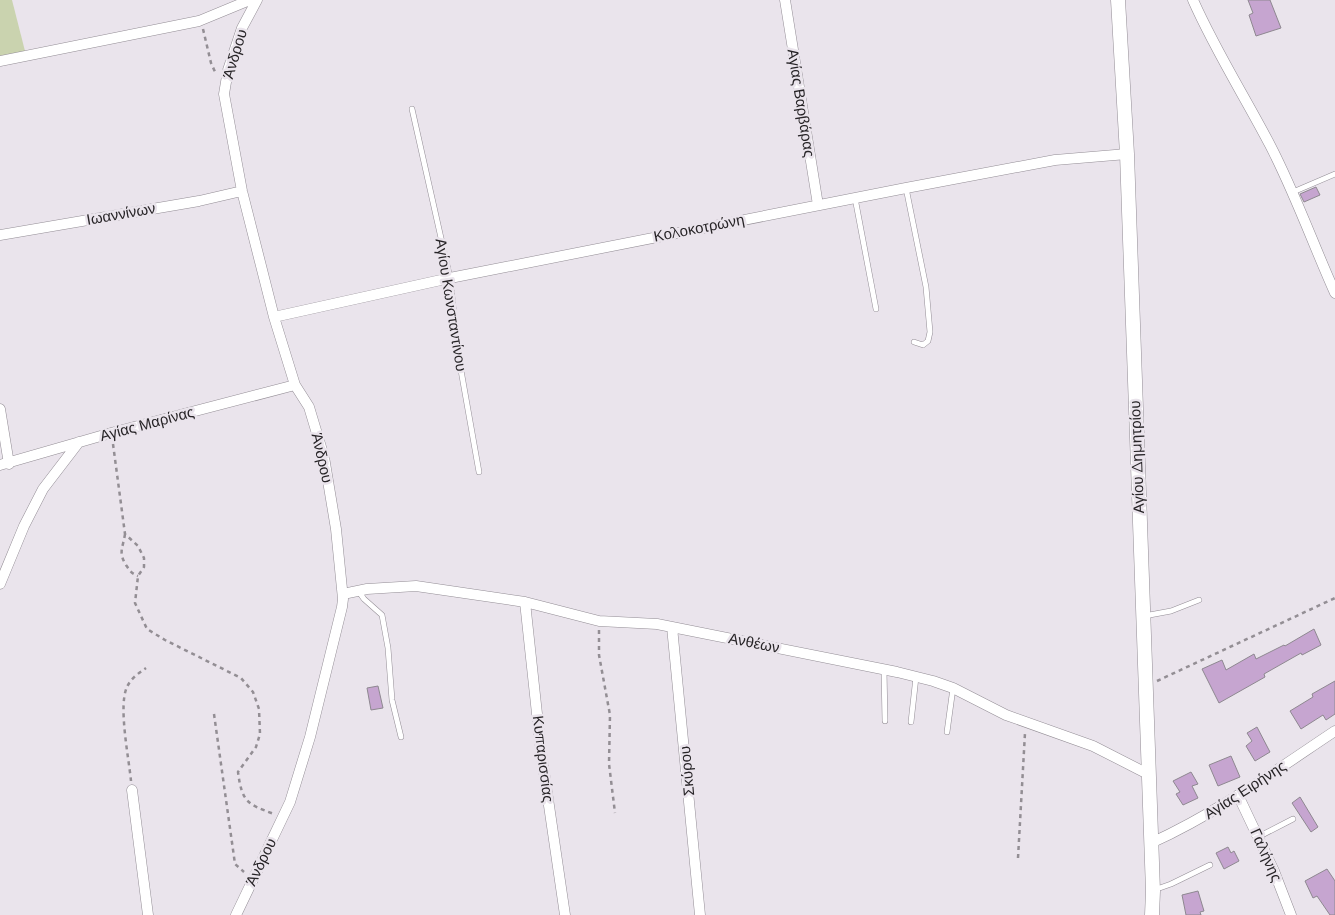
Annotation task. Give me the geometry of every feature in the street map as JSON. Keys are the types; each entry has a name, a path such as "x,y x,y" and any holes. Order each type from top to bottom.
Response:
{"street":[{"path":"0,61 199,21 250,0"},
{"name":"Άνδρου","path":"236,915 290,802 310,737 342,607 343,594 336,529 324,457 309,407 295,385 274,317 242,191 224,94 228,70 237,42 242,28 257,0"},
{"name":"Αγίας Βαρβάρας","path":"785,0 818,205"},
{"name":"Αγίου Δημητρίου","path":"1118,0 1126,154 1146,686 1153,891 1152,915"},
{"path":"1193,0 1293,192 1310,237 1335,293"},
{"name":"Κολοκοτρώνη","path":"274,317 450,278 906,188 1055,160 1126,154"},
{"name":"Ιωαννίνων","path":"0,235 199,201 242,191"},
{"name":"Αγίας Μαρίνας","path":"5,464 80,441 295,385"},
{"path":"0,409 5,464"},
{"path":"0,584 24,526 43,489 80,441"},
{"name":"Ανθέων","path":"343,594 368,589 416,586 525,602 599,621 657,624 916,676 953,688 1006,715 1093,746 1148,774"},
{"name":"Κυπαρισσίας","path":"525,602 541,751 565,915"},
{"name":"Σκύρου","path":"672,627 700,915"},
{"name":"Αγίας Ειρήνης","path":"1151,844 1187,827 1335,731"},
{"path":"132,790 148,915"},
{"name":"Γαλήνης","path":"1238,795 1291,915"}],"lane":[{"name":"Αγίου Κωνσταντίνου","path":"412,109 450,278 459,359 479,472"},
{"path":"1293,192 1335,174"},
{"path":"906,188 926,287 930,332 928,340 923,345 914,342"},
{"path":"855,198 876,309"},
{"path":"359,592 382,615 388,648 392,700 401,737"},
{"path":"1143,616 1172,611 1199,600"},
{"path":"884,670 885,721"},
{"path":"911,722 916,676"},
{"path":"947,732 953,688"},
{"path":"1258,837 1293,818"},
{"path":"1153,891 1210,865"}],"path":[{"path":"199,21 205,33 211,63 224,94"},
{"path":"111,433 125,534 121,551 122,559 129,572 138,576"},
{"path":"125,534 138,546 144,558 144,567 138,576 134,603 147,629 241,678 253,692 259,709 260,734 256,747 238,772 240,790 252,806 282,817"},
{"path":"1146,686 1335,598"},
{"path":"599,621 599,655 610,715 610,764 615,813"},
{"path":"132,790 124,706 127,688 135,675 146,668"},
{"path":"214,714 235,864 252,880"},
{"path":"1018,858 1026,722"}],"green space":[{"path":"0,0 12,0 26,55 0,60"}],"building":[{"path":"1248,0 1270,0 1281,28 1256,36 1249,15 1253,13"},
{"path":"1316,187 1320,195 1304,202 1300,194"},
{"path":"1314,629 1321,645 1302,655 1301,653 1264,674 1265,677 1219,703 1202,669 1222,660 1226,670 1254,654 1256,659 1285,646"},
{"path":"1335,681 1335,714 1326,720 1323,715 1301,729 1290,711 1313,697 1312,694"},
{"path":"378,686 383,708 371,710 367,688"},
{"path":"1257,727 1270,752 1255,761 1246,746 1252,741 1247,733"},
{"path":"1231,756 1240,777 1218,786 1209,765"},
{"path":"1191,772 1198,784 1192,786 1198,798 1183,805 1176,794 1180,792 1173,781"},
{"path":"1300,797 1318,827 1311,832 1292,803"},
{"path":"1228,847 1231,853 1234,851 1239,861 1224,869 1216,853"},
{"path":"1327,869 1335,881 1335,915 1330,915 1317,896 1313,898 1305,881"},
{"path":"1198,891 1204,911 1200,912 1201,915 1186,915 1182,895"}]}
